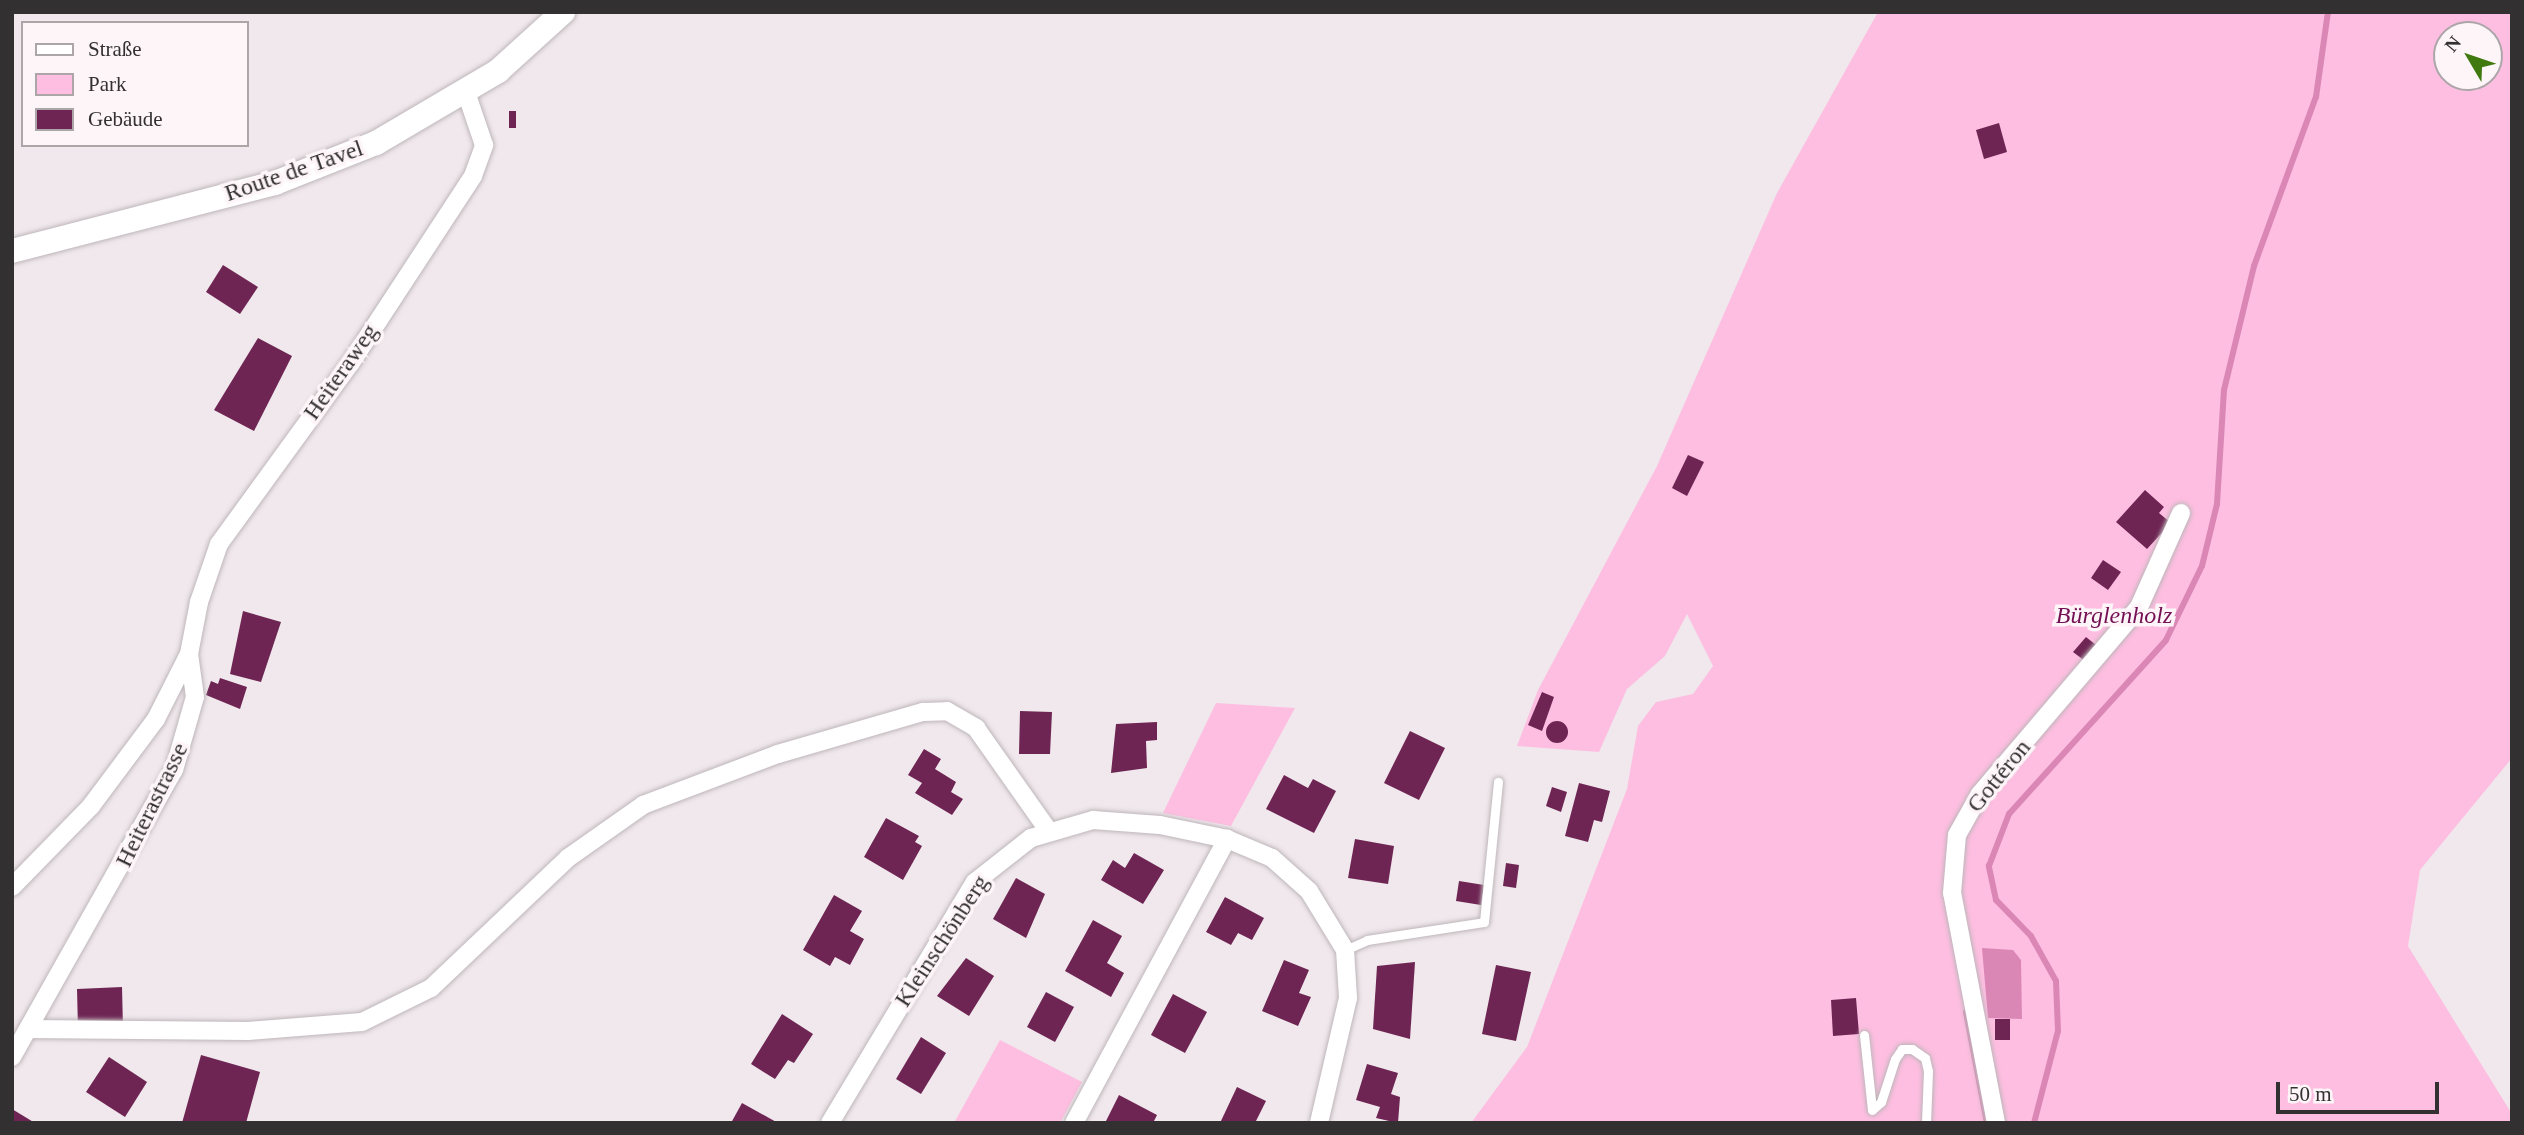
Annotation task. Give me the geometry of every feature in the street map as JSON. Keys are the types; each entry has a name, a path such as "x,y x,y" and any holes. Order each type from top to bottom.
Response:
{"main road":[{"name":"Route de Tavel","path":"12,251 275,183 376,143 466,92 555,21"}],"street":[{"name":"Heiteraweg","path":"189,653 199,602 219,544 350,364 473,176 483,133 466,92"},
{"name":"Gottéron","path":"1996,1123 1954,906 1957,835 1980,794 2139,607 2181,513"},
{"name":"Heiterastrasse","path":"12,887 127,763 189,653"},
{"name":"Heiterastrasse","path":"12,1057 174,770 195,697 189,653"},
{"path":"28,1029 248,1031 362,1022 431,988 568,858 643,805 778,754 923,712 947,711 976,728 1048,830"},
{"name":"Kleinschönberg","path":"830,1123 975,882 1002,855 1048,830 1093,820 1160,825 1227,839 1272,858 1309,891 1345,950 1348,998 1319,1123"},
{"path":"1074,1123 1227,839"}],"lane":[{"path":"1345,950 1367,940 1484,922 1498,782"},
{"path":"1864,1035 1872,1110 1881,1102 1895,1059 1902,1049 1912,1049 1924,1058 1928,1071 1926,1123"}],"green space":[{"name":"Bürglenholz","path":"1878,12 2512,12 2512,758 2420,870 2408,946 2512,1114 2512,1123 1471,1123 1527,1047 1627,789 1638,726 1656,702 1693,694 1713,666 1687,614 1665,656 1627,689 1599,752 1517,746 1538,690 1657,466 1777,193"},
{"path":"1216,703 1295,708 1231,826 1163,813"},
{"path":"1000,1040 1082,1082 1060,1123 954,1123"}],"shaded area":[{"path":"1982,948 2013,950 2021,960 2022,1019 1988,1018"}],"building":[{"path":"509,111 516,111 516,128 509,128"},
{"path":"1999,123 2007,152 1984,159 1976,130"},
{"path":"223,265 258,287 240,314 206,292"},
{"path":"258,338 292,356 254,431 214,410"},
{"path":"1688,455 1704,462 1687,496 1672,488"},
{"path":"2145,490 2164,507 2159,513 2171,523 2147,549 2116,522"},
{"path":"2103,560 2121,572 2108,590 2091,578"},
{"path":"243,611 281,622 261,682 230,674"},
{"path":"2086,637 2101,649 2089,664 2073,652"},
{"path":"220,678 247,687 240,709 206,695 211,681 218,684"},
{"path":"1542,692 1554,697 1542,731 1528,725"},
{"path":"1020,711 1052,712 1050,754 1019,754"},
{"path":"1557,721 1565,724 1568,732 1565,740 1557,743 1549,740 1546,732 1549,724"},
{"path":"1157,722 1157,740 1146,741 1147,768 1111,773 1116,724"},
{"path":"1410,731 1445,748 1419,800 1384,783"},
{"path":"924,749 941,759 935,769 956,782 951,792 963,799 952,815 915,793 922,783 908,775"},
{"path":"1284,775 1308,788 1313,779 1336,791 1314,833 1266,809"},
{"path":"1579,783 1610,791 1602,822 1594,820 1588,842 1565,836"},
{"path":"1552,787 1567,792 1561,812 1546,806"},
{"path":"886,818 919,836 915,842 922,846 903,880 864,857"},
{"path":"1355,839 1394,846 1388,884 1348,878"},
{"path":"1134,853 1164,870 1143,904 1101,880 1113,860 1125,868"},
{"path":"1506,863 1519,865 1516,888 1503,886"},
{"path":"1016,878 1045,894 1026,938 993,919"},
{"path":"1459,881 1484,885 1481,905 1456,901"},
{"path":"834,895 862,911 850,931 864,939 850,965 835,957 830,966 803,950"},
{"path":"1225,897 1264,918 1252,940 1238,933 1231,945 1206,932"},
{"path":"1093,920 1122,936 1107,963 1124,973 1111,997 1065,971"},
{"path":"966,958 994,976 969,1016 937,996"},
{"path":"1284,960 1309,970 1299,993 1311,997 1298,1026 1262,1011"},
{"path":"1415,962 1410,1039 1373,1029 1377,966"},
{"path":"1496,965 1531,972 1516,1041 1482,1034"},
{"path":"122,987 123,1028 78,1029 77,989"},
{"path":"1046,992 1074,1007 1055,1042 1027,1027"},
{"path":"1173,994 1207,1012 1185,1053 1151,1035"},
{"path":"1856,998 1859,1034 1833,1036 1831,1000"},
{"path":"782,1014 813,1034 794,1063 788,1060 775,1079 751,1064"},
{"path":"1995,1019 2010,1019 2010,1040 1995,1040"},
{"path":"921,1037 946,1053 921,1094 896,1079"},
{"path":"201,1055 260,1072 246,1123 182,1123"},
{"path":"109,1057 147,1082 125,1117 86,1092"},
{"path":"1367,1064 1398,1073 1391,1094 1400,1097 1398,1123 1376,1118 1380,1107 1356,1100"},
{"path":"1237,1087 1266,1101 1255,1123 1220,1123"},
{"path":"1119,1095 1157,1115 1153,1123 1105,1123"},
{"path":"742,1103 778,1123 731,1123"},
{"path":"12,1109 35,1123 12,1123"}],"waterway":[{"path":"2034,1123 2058,1031 2056,981 2031,936 1996,900 1989,866 2009,814 2166,640 2202,566 2217,504 2224,390 2254,266 2316,97 2328,12"},
{"path":"1966,1012 1987,1123"}]}
